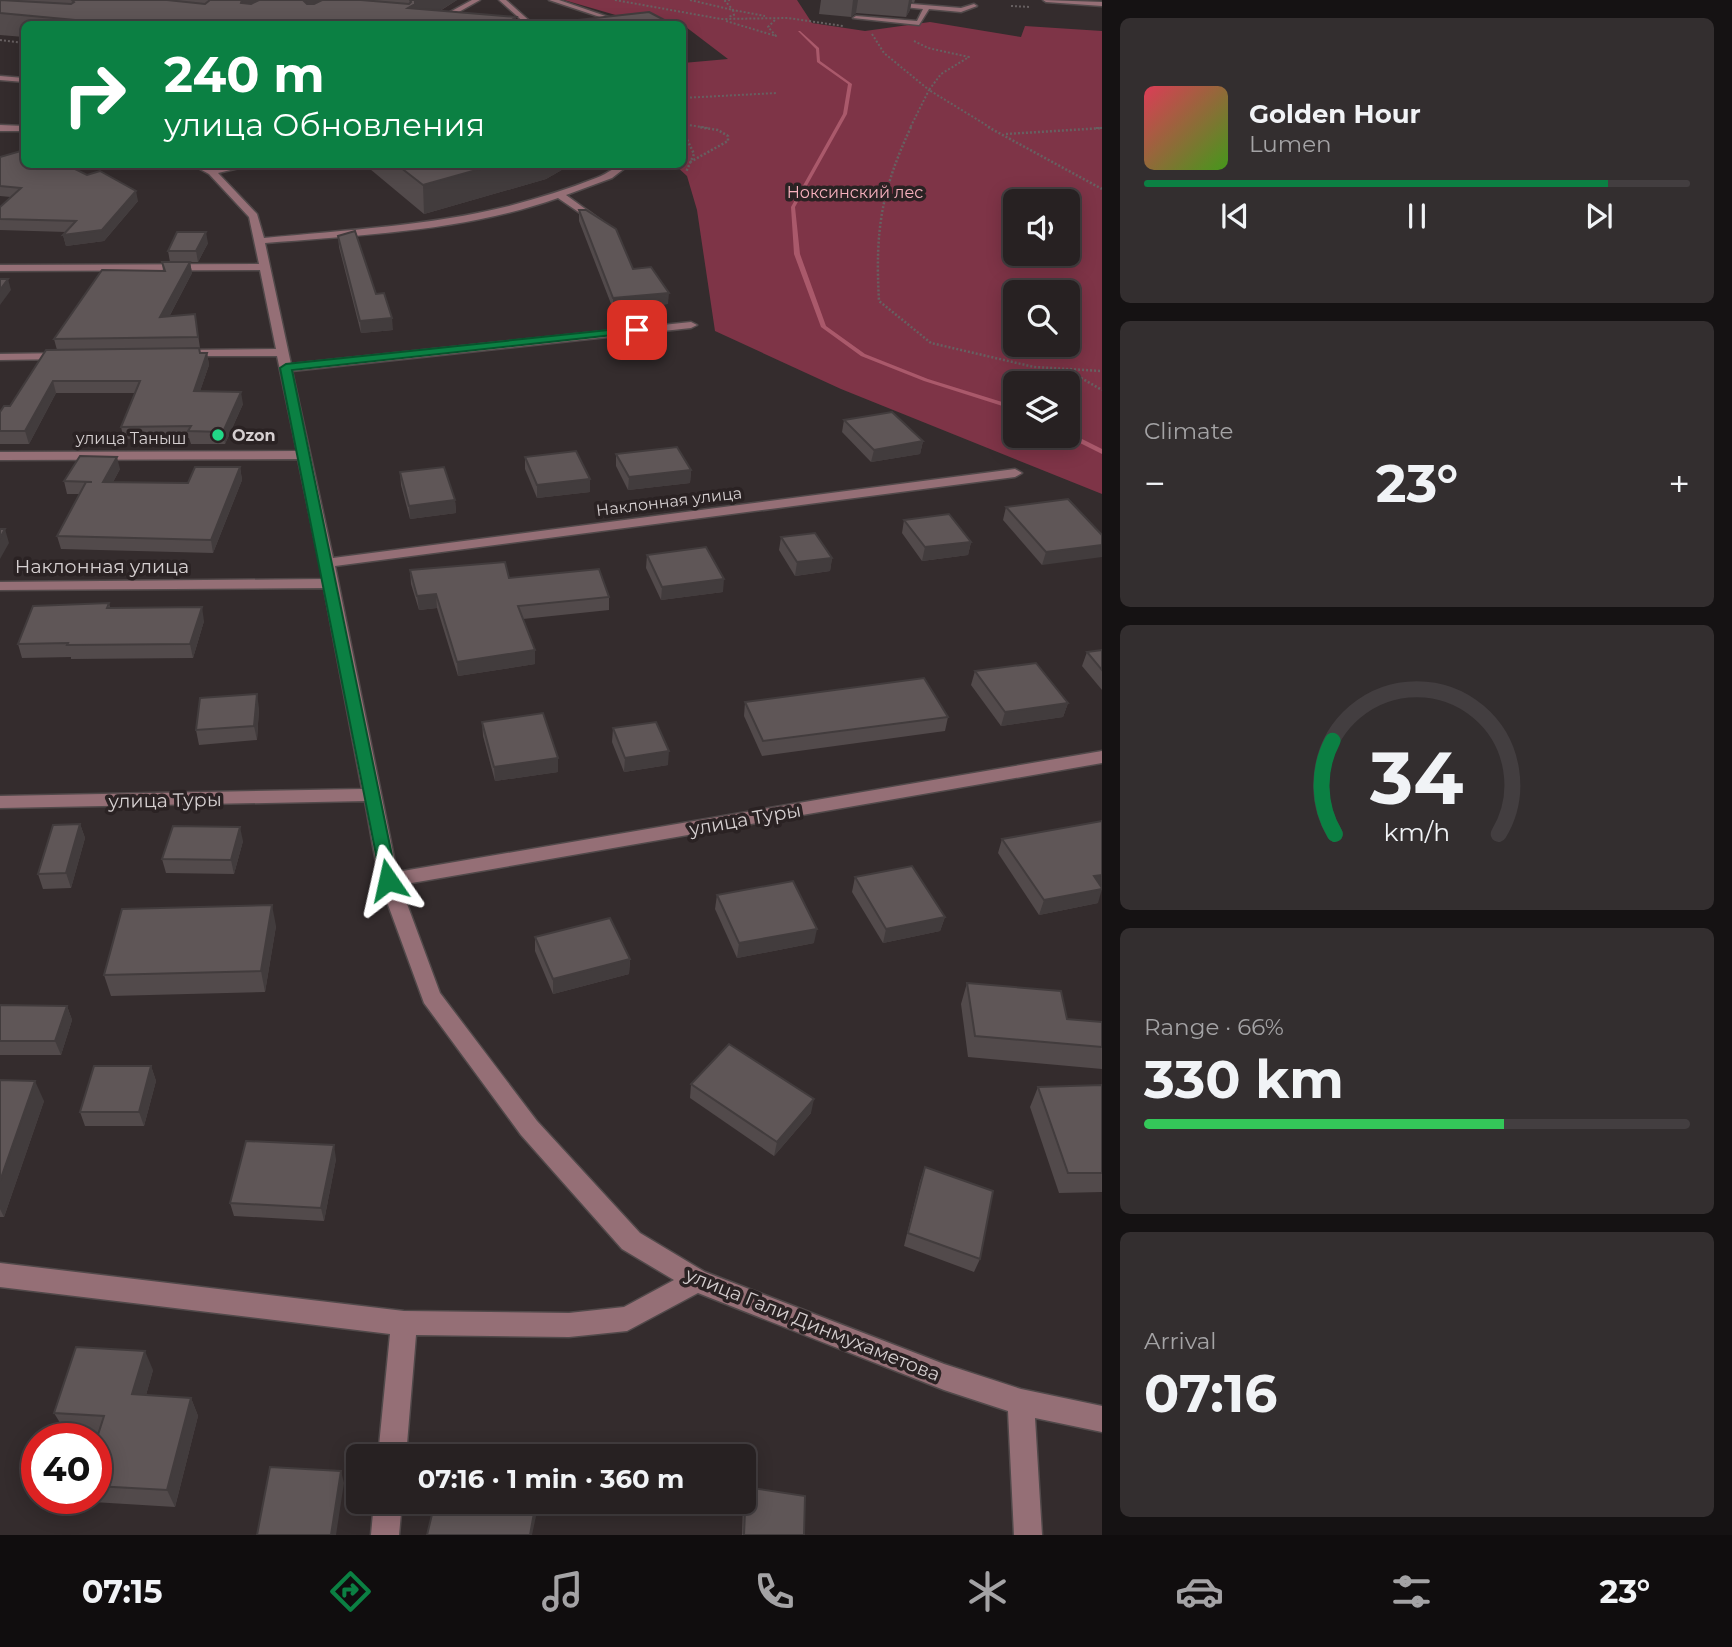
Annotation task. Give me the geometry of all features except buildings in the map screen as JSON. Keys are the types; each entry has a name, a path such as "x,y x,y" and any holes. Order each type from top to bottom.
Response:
{"street":[{"path":"439,21 477,0"},
{"path":"502,0 526,21"},
{"path":"552,0 617,21"},
{"path":"1046,0 1102,4"},
{"path":"872,3 961,10 974,6"},
{"path":"856,18 919,23 927,7"},
{"path":"0,78 21,80"},
{"path":"0,128 21,129"},
{"name":"улица Гали Динмухаметова","path":"203,168 254,216 331,583 388,880 431,997 529,1128 631,1241 697,1281 944,1377 1021,1402 1102,1419"},
{"path":"259,241 395,229 511,207 559,194 619,172 622,168"},
{"path":"559,194 604,227"},
{"path":"0,268 265,267"},
{"path":"175,354 284,360 691,325"},
{"path":"0,357 81,355"},
{"name":"улица Таныш","path":"0,456 304,455"},
{"name":"Наклонная улица","path":"326,563 1015,473"},
{"name":"Наклонная улица","path":"0,586 331,583"},
{"name":"улица Туры","path":"388,880 1102,757"},
{"name":"улица Туры","path":"0,802 372,795"},
{"path":"0,1275 404,1323 569,1325 627,1319 697,1281"},
{"path":"393,1444 404,1323"},
{"path":"1021,1402 1028,1535"},
{"path":"385,1535 387,1514"}],"path":[{"path":"615,0 721,19 776,36 768,27 776,19"},
{"path":"690,0 776,19 852,27"},
{"path":"721,19 734,15 725,1 730,0"},
{"path":"721,19 776,19"},
{"path":"883,21 871,33 884,53 929,89 981,123 1006,134 1102,189"},
{"path":"919,23 921,26 904,29 910,39 928,48 969,57 959,66 937,74 897,153 885,189 877,241 879,301 931,343 1034,367 1102,372"},
{"path":"0,40 21,43"},
{"path":"686,98 777,93"},
{"path":"686,125 718,130 728,136 724,145 690,162"},
{"path":"1006,134 1102,128"},
{"path":"686,137 694,154 686,172"},
{"path":"1066,369 1102,390"}],"green space":[{"name":"Ноксинский лес","path":"564,0 797,0 812,23 865,31 930,22 1021,37 1025,26 1102,31 1102,494 841,389 715,331 697,210 687,176 678,168 686,168 686,63 728,59 686,27 686,21 669,21 644,15 619,16"}],"waterway":[{"path":"799,32 818,49 818,61 850,84 845,114 793,207 797,254 824,327 863,355 926,380 1003,404"},
{"path":"1080,440 1102,452"}],"place":[{"name":"Ozon","path":"218,435"}],"route":[{"path":"388,880 331,583 286,368 637,330"}]}
